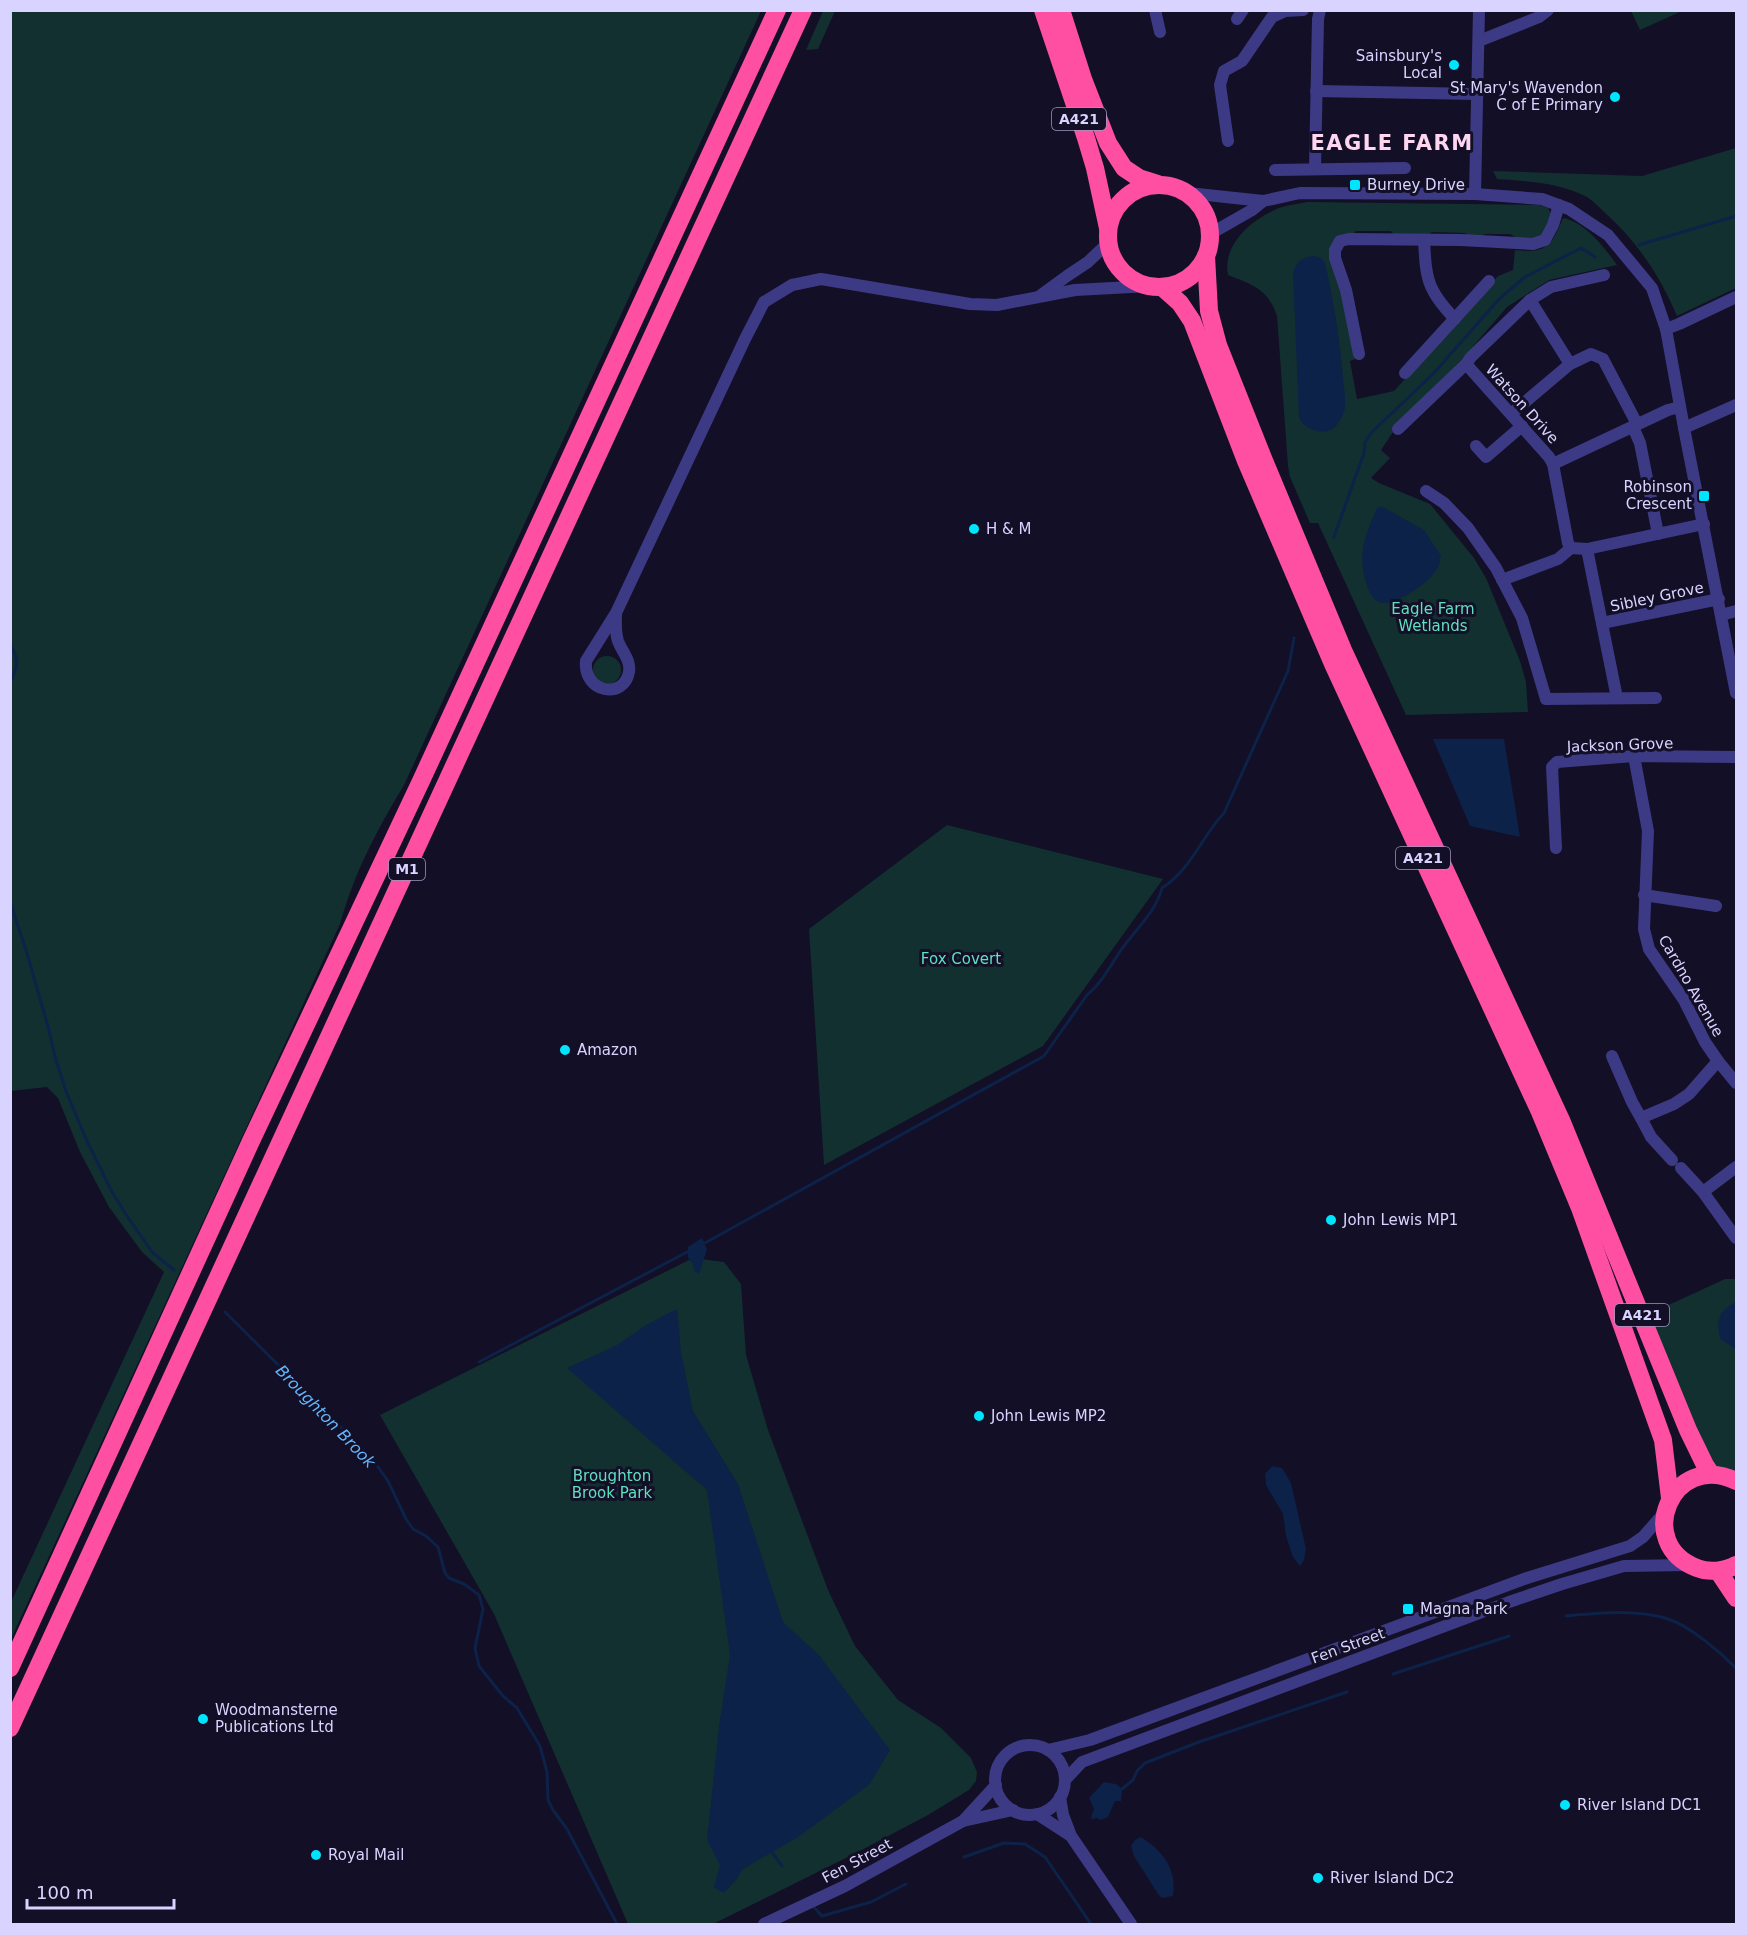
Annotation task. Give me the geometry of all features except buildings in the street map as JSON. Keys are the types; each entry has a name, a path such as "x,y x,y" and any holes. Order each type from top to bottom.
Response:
{"highway":[{"name":"M1","path":"10,1668 251,1141 421,781 777,10"},
{"name":"M1","path":"10,1728 803,10"},
{"name":"A421","path":"1043,10 1095,168 1109,236"},
{"name":"A421","path":"1061,10 1083,79 1108,143 1124,168 1139,178 1158,184"},
{"path":"1158,184 1174,186 1188,193 1200,204 1207,218 1210,245 1199,268 1188,278 1176,284 1156,286 1135,281 1122,271 1113,258 1109,236 1111,218 1119,205 1130,194 1143,187 1158,184"},
{"name":"A421","path":"1206,256 1209,311 1218,345 1263,458 1343,650 1561,1120 1688,1430 1708,1469"},
{"name":"A421","path":"1156,286 1180,303 1192,321 1246,461 1334,664 1544,1123 1580,1208 1664,1440 1669,1480 1664,1528 1668,1543 1676,1555 1688,1565"},
{"path":"1667,1506 1681,1485 1708,1469 1737,1480"},
{"path":"1721,1575 1737,1564"},
{"path":"1688,1565 1721,1575 1737,1598"}],"street":[{"path":"1155,10 1160,32"},
{"path":"1228,141 1220,85 1224,71 1242,61 1272,17 1286,11 1303,10"},
{"path":"1314,168 1320,10"},
{"path":"1475,194 1479,10"},
{"path":"1479,41 1539,17 1548,10"},
{"path":"1316,92 1478,93"},
{"path":"1275,170 1405,168"},
{"path":"1188,193 1263,201 1300,193 1475,194 1542,199 1588,220 1608,235 1652,288 1666,328 1737,693"},
{"path":"1210,234 1252,210 1263,201"},
{"path":"1359,354 1346,290 1335,258 1335,250 1340,241 1349,239 1424,240 1533,244 1545,240 1553,225 1559,205"},
{"path":"1040,296 1088,262 1109,236"},
{"path":"1424,240 1426,276 1438,302 1455,319"},
{"path":"1398,429 1530,300 1551,287 1604,275"},
{"path":"616,614 615,631 629,662 628,676 620,686 606,689 595,686 590,681 586,674 586,661 616,614 764,302 792,285 821,279 970,304 997,305 1075,290 1156,286"},
{"path":"1405,373 1489,281"},
{"path":"1666,328 1737,297"},
{"path":"1530,300 1570,364"},
{"path":"1511,414 1570,364 1591,354 1603,359 1635,426 1658,534"},
{"name":"Watson Drive","path":"1466,364 1549,457 1552,464"},
{"path":"1571,548 1568,543 1552,464 1668,410 1680,407"},
{"path":"1684,429 1735,409"},
{"path":"1476,446 1486,457 1522,426"},
{"path":"1426,491 1444,503 1468,528 1503,580 1522,618 1546,699 1656,698"},
{"path":"1503,580 1558,558 1571,548 1587,549 1704,524"},
{"path":"1587,549 1617,698"},
{"name":"Sibley Grove","path":"1602,623 1719,599"},
{"path":"1721,615 1737,611"},
{"path":"595,649 601,646 611,646 623,652"},
{"name":"Jackson Grove","path":"1556,848 1552,767 1557,762 1634,756 1737,757"},
{"name":"Cardno Avenue","path":"1634,756 1648,831 1644,929 1649,949 1684,1000 1705,1042 1737,1083"},
{"path":"1644,895 1716,906"},
{"path":"1612,1056 1632,1102 1651,1137 1703,1192 1737,1238"},
{"path":"1641,1118 1674,1104 1689,1094 1718,1061"},
{"path":"1703,1192 1737,1167"},
{"name":"Fen Street","path":"1048,1750 1090,1740 1527,1578 1630,1546 1643,1538 1667,1506"},
{"name":"Fen Street","path":"1065,1780 1082,1762 1509,1602 1624,1566 1688,1565"},
{"path":"1031,1745 1048,1750 1058,1758 1063,1768 1065,1780 1060,1797 1054,1805 1037,1814 1029,1815 1013,1810 1005,1804 996,1785 1000,1762 1013,1749 1031,1745"},
{"name":"Fen Street","path":"963,1821 996,1785"},
{"path":"1060,1797 1063,1815 1071,1836 1131,1924"},
{"name":"Fen Street","path":"764,1924 845,1887 963,1821 1013,1810"},
{"path":"1037,1814 1071,1836"}],"green space":[{"path":"10,11 761,11 404,785 367,852 340,924 11,1639 11,1602 164,1272 142,1252 109,1207 80,1152 58,1098 47,1087 11,1091"},
{"path":"823,11 835,11 818,49 806,50"},
{"path":"1631,11 1682,11 1640,30"},
{"path":"1736,148 1736,288 1677,316 1655,273 1637,247 1591,200 1576,192 1554,186 1497,179 1493,171 1642,176"},
{"name":"Eagle Farm Wetlands","path":"1307,202 1539,205 1548,208 1552,216 1541,237 1529,240 1510,234 1484,234 1482,237 1468,236 1465,233 1432,232 1425,237 1395,236 1391,231 1356,231 1352,235 1336,237 1364,356 1350,361 1357,399 1394,391 1498,276 1513,270 1515,250 1534,250 1547,246 1563,218 1587,230 1617,265 1549,280 1507,307 1463,358 1393,432 1381,450 1390,458 1371,478 1430,504 1474,558 1486,578 1520,661 1526,682 1528,712 1406,715 1318,523 1310,523 1290,477 1277,316 1269,300 1259,289 1228,275 1227,264 1234,243 1249,226 1279,208"},
{"path":"607,656 617,660 621,670 617,680 607,684 597,680 593,670 597,660"},
{"name":"Fox Covert","path":"947,825 1163,879 1043,1046 824,1165 809,929"},
{"name":"Broughton Brook Park","path":"693,1258 724,1262 741,1284 746,1355 768,1430 828,1590 855,1646 898,1700 941,1728 971,1758 977,1772 976,1781 969,1790 928,1815 713,1924 628,1924 494,1614 380,1415"},
{"path":"1725,1279 1736,1279 1736,1472 1711,1466 1649,1314"}],"water":[{"path":"1314,256 1321,258 1325,263 1334,307 1345,397 1342,416 1334,428 1325,431 1309,428 1299,417 1293,273 1300,260"},
{"path":"1381,506 1424,530 1441,556 1436,571 1422,585 1404,597 1386,603 1377,601 1371,594 1362,563 1366,536 1377,508"},
{"path":"1433,739 1504,739 1520,837 1470,826"},
{"path":"702,1238 707,1249 699,1274 694,1271 693,1264 688,1258 688,1247"},
{"path":"1736,1302 1736,1349 1720,1339 1718,1326 1722,1312"},
{"path":"677,1309 681,1352 693,1411 738,1484 783,1622 819,1655 890,1750 869,1785 798,1837 743,1869 724,1893 714,1887 720,1865 707,1840 719,1726 730,1655 707,1490 567,1368 617,1345 646,1325"},
{"path":"1272,1466 1282,1468 1291,1483 1306,1549 1300,1566 1293,1557 1286,1536 1283,1514 1266,1485 1265,1474"},
{"path":"1104,1782 1116,1784 1122,1789 1121,1801 1115,1801 1108,1817 1100,1820 1092,1819 1094,1809 1089,1798"},
{"path":"1141,1837 1156,1848 1167,1862 1173,1877 1173,1896 1162,1898 1158,1894 1134,1856 1131,1846"}],"waterway":[{"path":"1639,245 1736,216"},
{"path":"1334,537 1364,453 1365,442 1372,432 1432,375 1500,298 1525,277 1581,248 1595,257"},
{"path":"703,1244 1044,1056 1150,913 1162,888 1172,881 1188,863 1224,813 1288,671 1294,638"},
{"name":"Broughton Brook","path":"10,645 16,664 10,683"},
{"name":"Broughton Brook","path":"10,902 26,950 55,1057 86,1139 112,1192 129,1219 153,1253 174,1270"},
{"path":"479,1362 689,1251"},
{"name":"Broughton Brook","path":"225,1312 371,1457 388,1481 413,1529 426,1536 438,1547 445,1573 449,1578 464,1584 479,1595 483,1609 475,1648 479,1666 503,1696 517,1708 540,1746 547,1772 548,1800 567,1829 617,1924"},
{"path":"1566,1616 1630,1613 1668,1619 1695,1633 1736,1668"},
{"path":"1393,1674 1509,1636"},
{"path":"1122,1789 1133,1780 1137,1771 1145,1763 1199,1742 1347,1692"},
{"path":"964,1857 1004,1843 1025,1844 1045,1857 1091,1924"},
{"path":"772,1852 782,1866"},
{"path":"812,1905 822,1916 871,1902 906,1884"}],"place":[{"name":"Sainsbury's Local","path":"1454,65"},
{"name":"St Mary's Wavendon C of E Primary","path":"1615,97"},
{"name":"Burney Drive","path":"1355,185"},
{"name":"Robinson Crescent","path":"1704,496"},
{"name":"H & M","path":"974,529"},
{"name":"Amazon","path":"565,1050"},
{"name":"John Lewis MP1","path":"1331,1220"},
{"name":"John Lewis MP2","path":"979,1416"},
{"name":"Magna Park","path":"1408,1609"},
{"name":"Woodmansterne Publications Ltd","path":"203,1719"},
{"name":"River Island DC1","path":"1565,1805"},
{"name":"Royal Mail","path":"316,1855"},
{"name":"River Island DC2","path":"1318,1878"}],"district":[{"name":"EAGLE FARM","path":"1392,143"}]}
